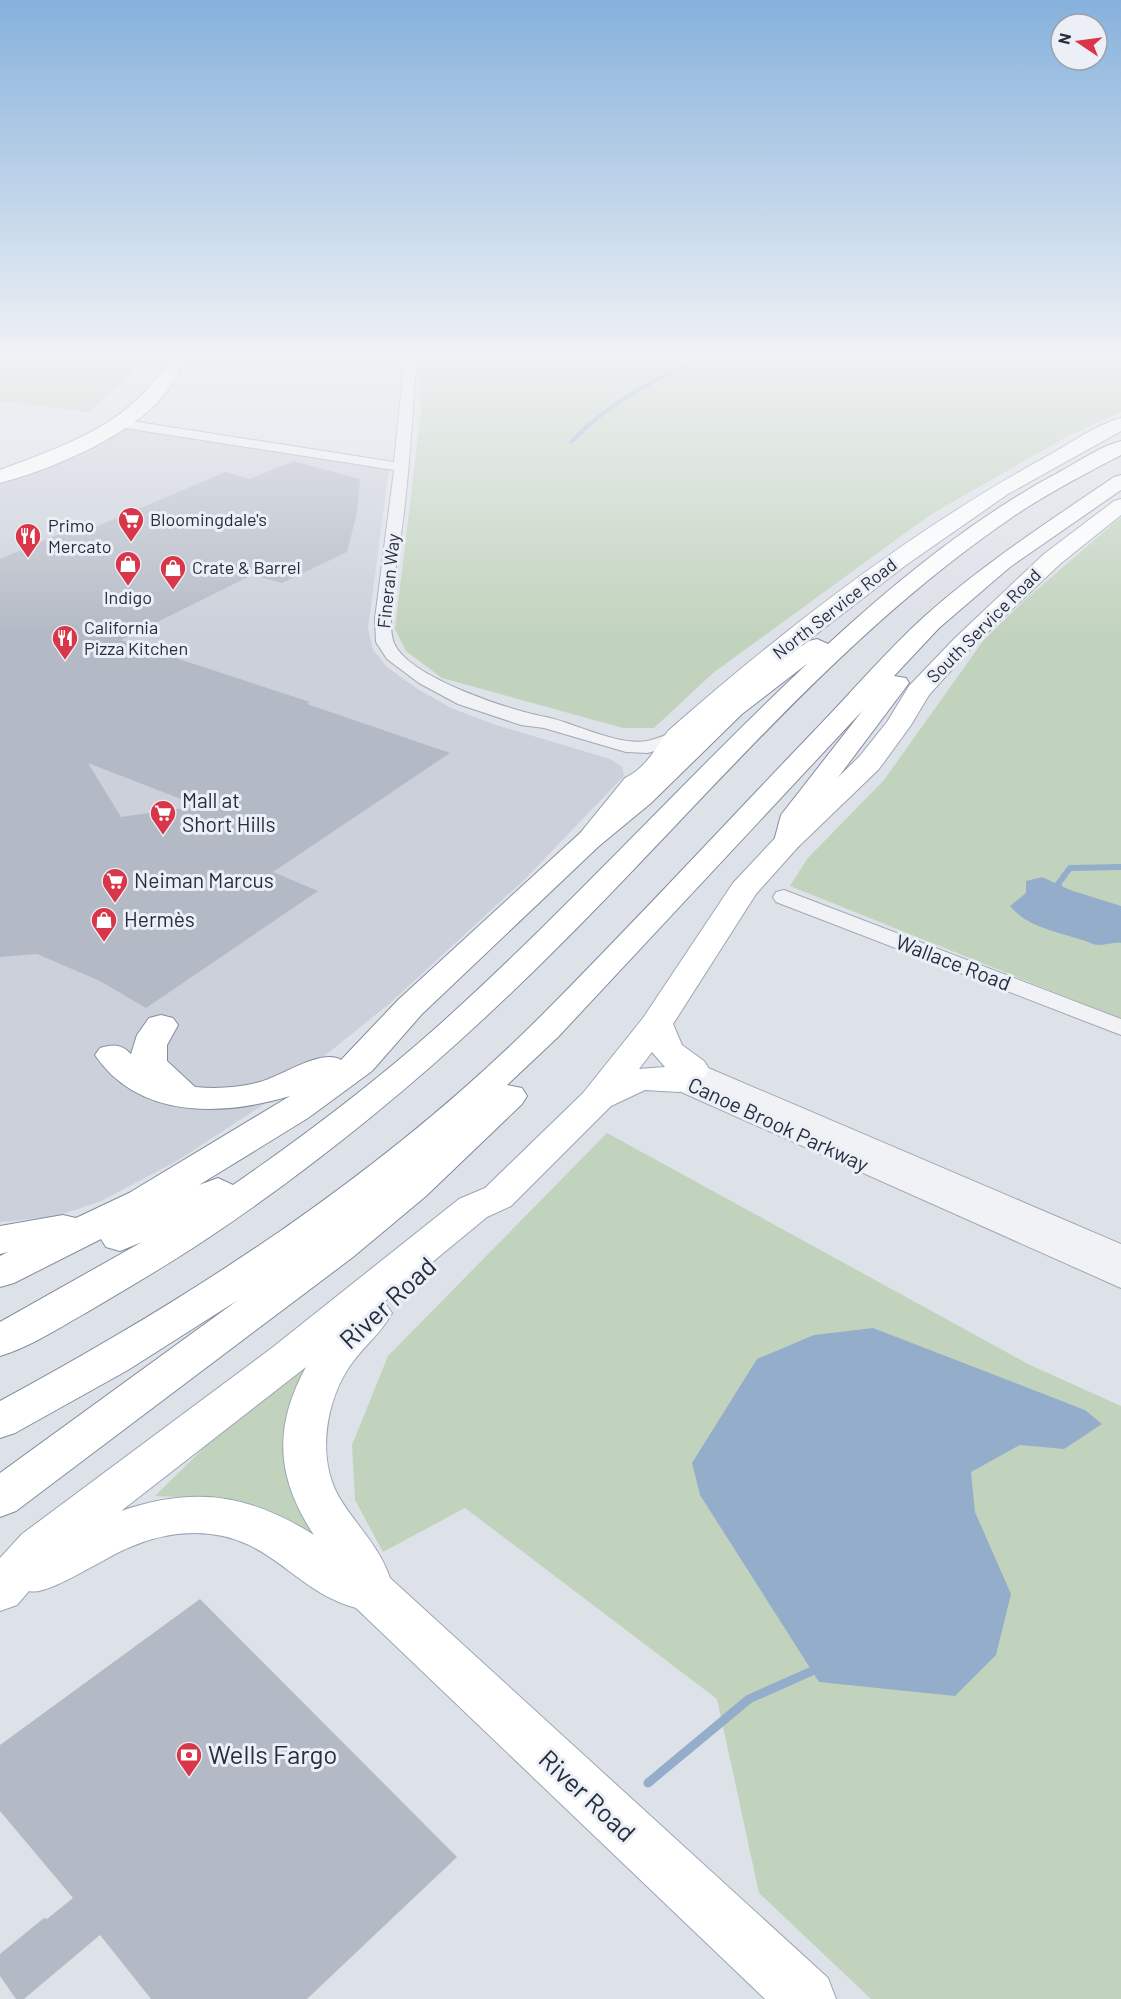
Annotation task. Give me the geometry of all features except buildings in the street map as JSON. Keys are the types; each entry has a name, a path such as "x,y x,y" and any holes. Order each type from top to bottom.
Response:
{"main road":[{"path":"0,461 31,447"},
{"path":"0,477 72,447"},
{"name":"North Service Road","path":"589,840 635,784 644,780 677,743 677,737 740,681 898,560 1001,490 1079,447"},
{"path":"0,1341 162,1247 302,1154 385,1090 446,1037 574,913 804,679 891,602 938,562 1008,510 1119,447"},
{"path":"0,1421 113,1359 232,1285 346,1204 428,1140 494,1081 546,1030 886,666 1002,561 1121,481"},
{"name":"South Service Road","path":"596,1101 656,1024 744,889 788,841 869,764 898,725 918,692 963,643 1052,559 1121,505"},
{"path":"788,841 795,815 888,694 946,626 956,601"},
{"path":"0,1273 142,1202 295,1110 360,1063 410,1007 589,840 620,819 723,718 771,677 825,640 891,602"},
{"path":"0,1498 339,1247 413,1187 528,1077 648,919"},
{"path":"112,1055 138,1080 158,1090 195,1097 246,1098 295,1084 326,1067 410,1007"},
{"path":"161,1024 150,1039 147,1051 150,1067 163,1081 195,1097"},
{"path":"656,1024 670,1054 686,1075"},
{"path":"0,1591 39,1548 288,1358 473,1208 498,1197 596,1101 625,1083 686,1075"},
{"path":"0,1296 192,1203 302,1154"},
{"name":"River Road","path":"498,1197 487,1215 387,1299 344,1341 325,1366 309,1405 303,1450 308,1475 329,1521 358,1558 370,1590 797,1992"},
{"path":"0,1240 68,1227 142,1202"},
{"name":"River Road","path":"0,1591 84,1545 119,1530 170,1518 205,1515 228,1517 254,1525 292,1545 345,1584 370,1590"}],"street":[{"path":"288,447 401,467"},
{"name":"Fineran Way","path":"403,447 383,620 383,634 388,650 408,667 443,690 528,721 545,723 636,747 661,744 677,737"},
{"name":"Fineran Way","path":"528,721 537,727 630,759 638,767 635,784"},
{"name":"Wallace Road","path":"784,897 1121,1028"},
{"name":"Canoe Brook Parkway","path":"686,1075 1121,1257"},
{"name":"Canoe Brook Parkway","path":"686,1075 1121,1278"}],"shaded area":[{"path":"90,447 247,447 389,469 368,628 373,650 387,667 416,688 451,708 496,725 610,759 622,767 624,776 524,880 389,1004 266,1103 175,1162 101,1201 54,1217 0,1222 0,483"}],"green space":[{"path":"417,447 1048,447 930,515 713,673 654,728 623,728 442,678 406,651 395,629"},
{"path":"1121,517 1121,1019 790,886 807,859 884,780 983,641 1026,599"},
{"path":"607,1133 1030,1365 1121,1406 1121,1999 871,1999 759,1893 717,1699 465,1508 383,1552 355,1500 352,1445 388,1356"},
{"path":"338,1331 315,1536 206,1498 155,1496 231,1421"}],"water":[{"path":"1042,877 1070,890 1121,906 1121,943 1093,944 1038,926 1018,914 1010,906 1026,893 1026,881"},
{"path":"873,1328 1085,1410 1102,1424 1064,1449 1020,1445 971,1472 975,1512 1011,1594 996,1655 955,1696 819,1682 700,1495 692,1463 757,1359 814,1335"}],"waterway":[{"path":"1060,889 1058,884 1070,868 1121,867"},
{"path":"648,1783 749,1699 812,1671"}],"place":[{"name":"Bloomingdale's","path":"131,543"},
{"name":"Primo Mercato","path":"28,559"},
{"name":"Indigo","path":"128,587"},
{"name":"Crate & Barrel","path":"173,591"},
{"name":"California Pizza Kitchen","path":"65,661"},
{"name":"Mall at Short Hills","path":"163,836"},
{"name":"Neiman Marcus","path":"115,904"},
{"name":"Hermès","path":"104,943"},
{"name":"Wells Fargo","path":"189,1778"}]}
